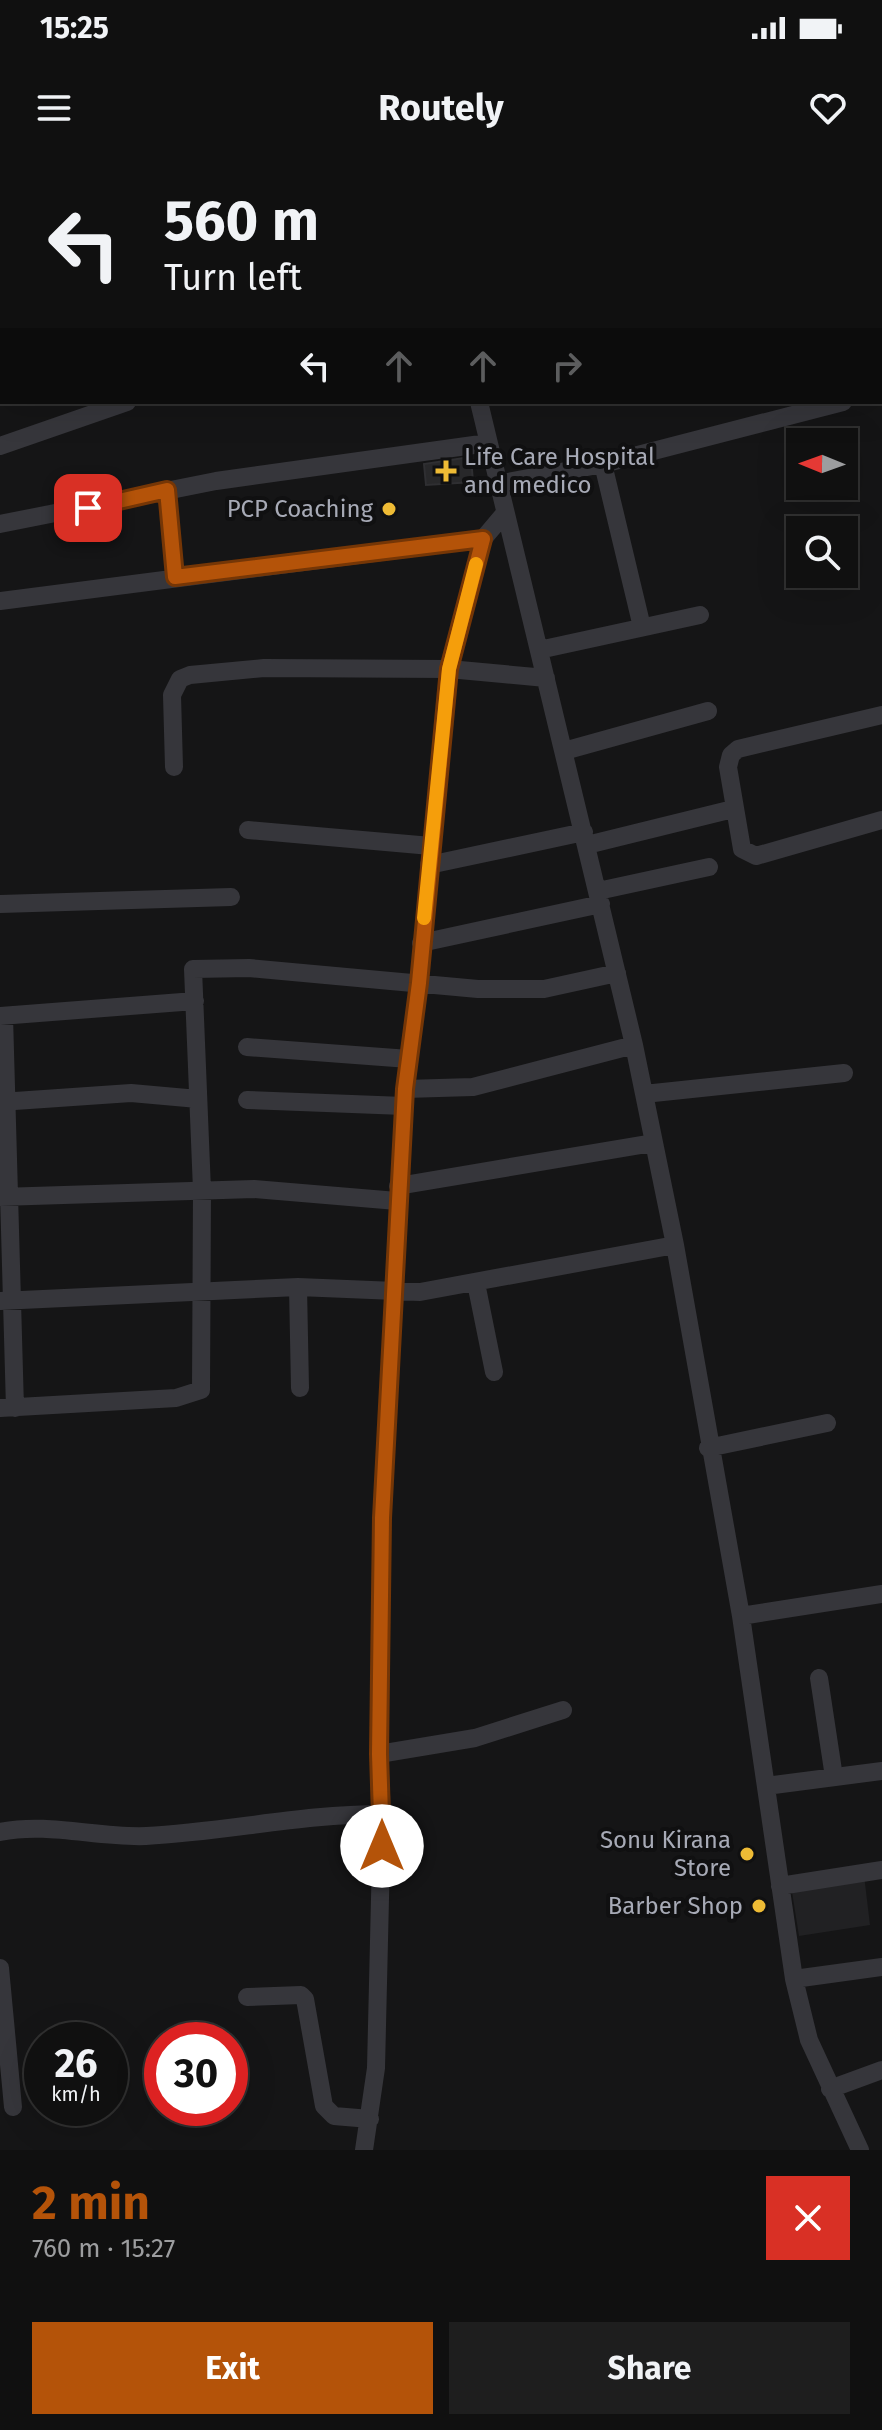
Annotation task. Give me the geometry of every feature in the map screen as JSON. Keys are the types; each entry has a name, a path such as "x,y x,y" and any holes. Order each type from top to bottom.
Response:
{"street":[{"path":"0,446 121,404"},
{"path":"479,404 634,1045 675,1245 708,1448 741,1616 794,1979 809,2040 860,2150"},
{"path":"497,484 603,464 835,404"},
{"path":"0,524 167,490 488,443"},
{"path":"603,464 642,627"},
{"path":"167,490 175,577"},
{"path":"364,2150 376,2068 382,1814 379,1754 382,1518 404,1098 419,983 449,669 483,539 505,513"},
{"path":"0,601 483,539"},
{"path":"539,650 700,615"},
{"path":"174,767 172,695 180,679 218,670 264,668 449,669 546,678"},
{"path":"564,751 708,711"},
{"path":"882,715 738,749 731,755 728,767 742,849 756,856 882,820"},
{"path":"248,830 430,856 585,839 733,809"},
{"path":"421,943 709,867"},
{"path":"0,904 231,897"},
{"path":"195,1001 2,1016 8,1408 196,1394 204,1382 202,1190 195,1001 193,969 249,968 459,989 544,989 617,973"},
{"path":"247,1100 404,1098 473,1087 634,1045"},
{"path":"247,1047 409,1059"},
{"path":"644,1094 844,1073"},
{"path":"3,1102 131,1093 198,1099"},
{"path":"4,1197 276,1189 397,1193 653,1143"},
{"path":"6,1301 298,1287 420,1292 675,1245"},
{"path":"476,1283 494,1372"},
{"path":"298,1287 300,1388"},
{"path":"708,1448 827,1423"},
{"path":"741,1616 882,1594"},
{"path":"819,1678 834,1777"},
{"path":"379,1754 475,1738 563,1710"},
{"path":"766,1786 882,1771"},
{"path":"0,1832 62,1829 144,1836 306,1816 382,1814"},
{"path":"780,1886 882,1870"},
{"path":"794,1979 882,1967"},
{"path":"0,1968 13,2107"},
{"path":"247,1997 301,1995 305,1999 324,2106 334,2116 370,2119"},
{"path":"830,2089 882,2070"}],"shaded area":[{"path":"864,1875 870,1925 799,1936 792,1892"}],"building":[{"path":"471,457 473,482 426,485 424,464"}],"slow traffic":[{"path":"424,918 449,669 476,564"}],"place":[{"name":"Life Care Hospital and medico","path":"446,471"},
{"name":"PCP Coaching","path":"389,509"},
{"name":"Sonu Kirana Store","path":"747,1854"},
{"name":"Barber Shop","path":"759,1906"}],"route":[{"path":"88,508 167,490 175,577 483,539 449,669 419,983 405,1089 382,1518 379,1754 382,1846"}]}
